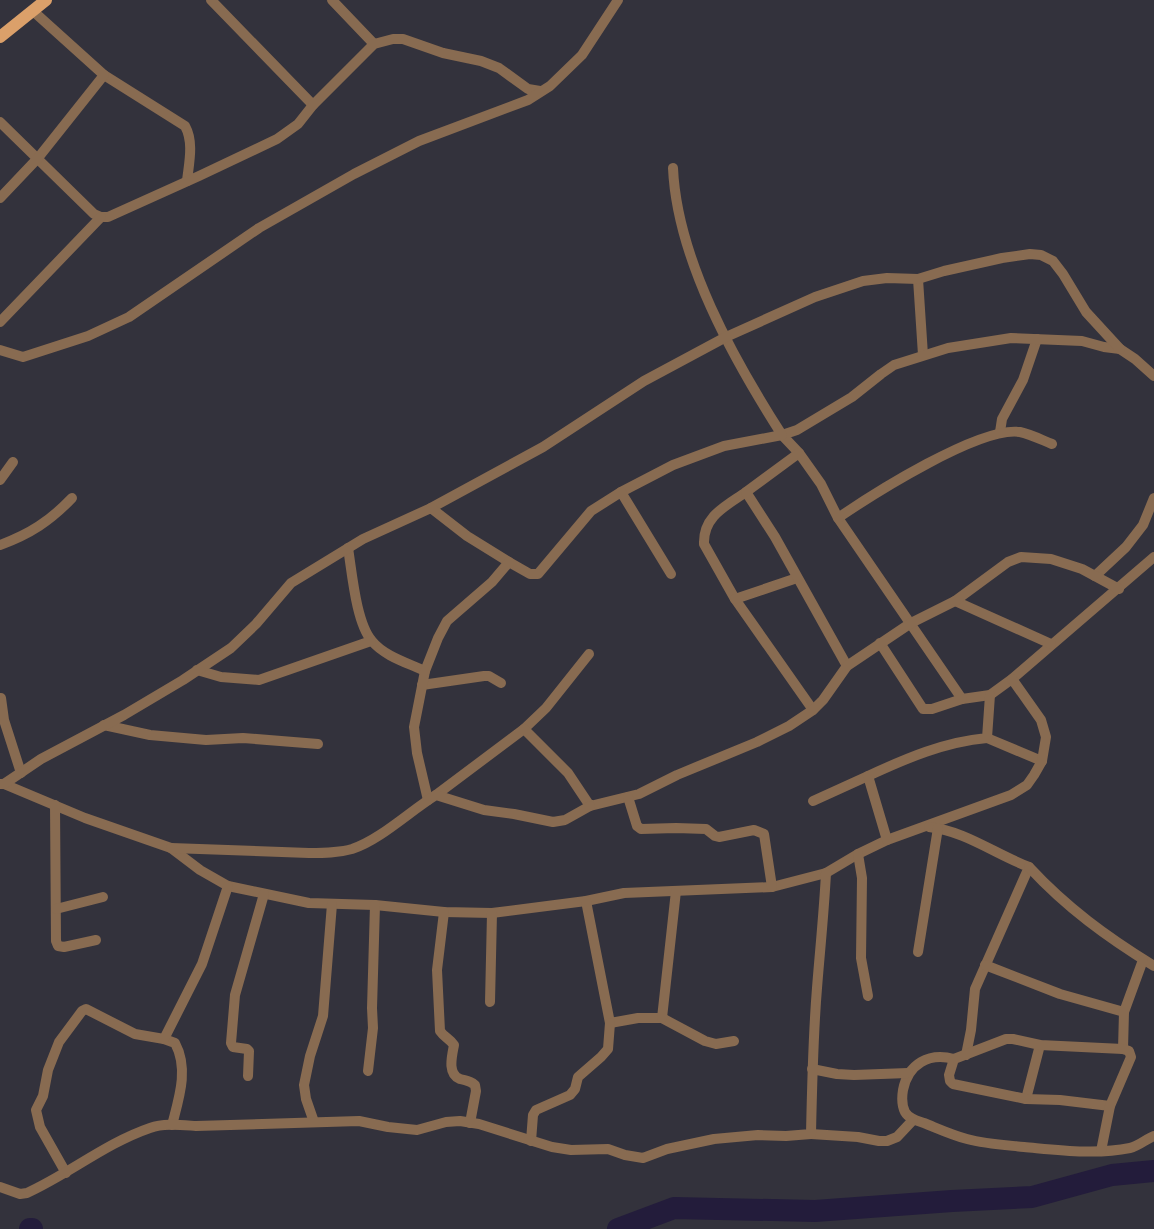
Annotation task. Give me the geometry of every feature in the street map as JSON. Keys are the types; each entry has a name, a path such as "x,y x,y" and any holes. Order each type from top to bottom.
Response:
{"main road":[{"path":"0,37 46,0"}],"street":[{"path":"211,0 313,105"},
{"path":"332,0 374,44"},
{"path":"0,350 23,357 88,336 129,316 259,228 354,174 419,141 528,100 550,86 582,55 618,0"},
{"path":"33,11 104,75 185,126 189,134 190,144 187,181"},
{"path":"0,122 94,214 101,217 108,216 187,181 277,139 298,124 313,105 374,44 393,39 403,39 443,53 481,61 499,68 528,89 540,91"},
{"path":"0,198 38,158 104,75"},
{"path":"674,168 674,193 682,225 708,303 757,396 782,434 799,453 821,484 838,518 962,699"},
{"path":"0,322 101,217"},
{"path":"2,784 41,759 104,725 231,648 256,624 291,583 363,539 431,508 543,447 644,381 726,337 847,285 887,278 918,279 944,270 1002,258 1030,254 1041,255 1053,261 1086,312 1120,348 1154,376"},
{"path":"918,279 923,355"},
{"path":"431,508 467,536 509,562 530,574 538,574 590,511 621,492 673,465 724,446 797,430 852,397 894,365 948,348 1011,338 1082,341 1104,347 1120,348"},
{"path":"1000,432 1002,419 1023,380 1037,340"},
{"path":"838,518 875,492 922,467 956,450 1000,432 1021,432 1052,444"},
{"path":"799,453 712,515 706,526 704,544 735,599 813,710"},
{"path":"0,480 13,462"},
{"path":"621,492 671,574"},
{"path":"746,492 775,537 846,666"},
{"path":"0,546 21,538 55,516 72,498"},
{"path":"1094,576 1126,547 1143,525 1154,498"},
{"path":"348,548 360,616 363,628 371,641 383,650 426,671"},
{"path":"432,797 484,810 553,822 565,820 590,806 638,794 789,726 813,710 823,700 846,666 911,622 955,601 1008,562 1021,557 1051,559 1082,569 1119,589"},
{"path":"880,643 923,709 932,709 962,699 990,695 1012,679 1051,644 1119,589 1154,557"},
{"path":"432,797 417,753 414,728 426,671 438,638 447,621 492,582 509,562"},
{"path":"735,599 798,578"},
{"path":"955,601 1051,644"},
{"path":"197,670 221,677 259,680 371,641"},
{"path":"2,784 85,818 171,848 329,853 352,848 371,840 524,730 546,708 589,654"},
{"path":"422,685 489,676 501,683"},
{"path":"171,848 200,870 228,886 309,903 375,905 444,912 492,913 586,901 624,893 772,887 826,873 887,840 1011,795 1027,785 1042,760 1046,738 1041,720 1012,679"},
{"path":"987,738 990,695"},
{"path":"1,698 4,720 21,773"},
{"path":"104,725 150,735 206,740 242,738 318,744"},
{"path":"524,730 568,773 590,806"},
{"path":"813,801 898,762 964,740 987,738 1042,760"},
{"path":"868,776 887,840"},
{"path":"628,797 637,826 641,829 706,829 714,836 719,837 754,830 764,834 772,887"},
{"path":"55,805 56,941 58,946 64,947 96,940"},
{"path":"925,827 938,828 968,838 1014,861 1029,866 1049,888 1086,921 1154,966"},
{"path":"918,952 938,828"},
{"path":"858,854 862,878 861,958 868,996"},
{"path":"966,1055 971,1030 975,989 1029,866"},
{"path":"811,1134 812,1069 826,873"},
{"path":"164,1039 202,964 228,886"},
{"path":"662,1018 676,891"},
{"path":"248,1076 249,1051 233,1047 231,1043 235,995 264,894"},
{"path":"56,909 103,898"},
{"path":"531,1141 536,1110 570,1095 575,1089 578,1077 608,1049 610,1023 586,901"},
{"path":"314,1122 306,1099 304,1085 310,1056 323,1016 332,904"},
{"path":"368,1071 373,1028 375,905"},
{"path":"444,912 437,970 440,1031 454,1045 452,1073 459,1079 470,1080 475,1085 476,1091 470,1123"},
{"path":"490,1002 492,913"},
{"path":"1123,1049 1124,1012 1143,960"},
{"path":"985,965 1060,994 1124,1012"},
{"path":"66,1173 40,1126 36,1113 43,1096 48,1070 59,1042 86,1008 135,1034 175,1043 180,1052 183,1067 180,1091 172,1124"},
{"path":"610,1023 638,1018 662,1018 705,1041 716,1044 734,1041"},
{"path":"1101,1151 1110,1106 1130,1056 1129,1051 1123,1049 1040,1045 1006,1039 966,1055 954,1058 946,1056 934,1057 919,1063 908,1073 902,1096 905,1112 913,1120 969,1140 1051,1150 1101,1151 1136,1146 1154,1136"},
{"path":"1026,1099 1040,1045"},
{"path":"954,1058 949,1075 950,1081 954,1084 1026,1099 1076,1101 1110,1106"},
{"path":"812,1069 854,1075 908,1073"},
{"path":"0,1187 20,1194 27,1194 116,1143 151,1127 172,1124 196,1126 359,1121 417,1130 446,1122 460,1121 571,1150 608,1149 625,1155 643,1158 667,1149 734,1136 811,1134 879,1141 887,1140 897,1137 913,1120"}],"waterway":[{"path":"618,1229 674,1208 815,1211 1032,1197 1112,1175 1154,1171"}]}
